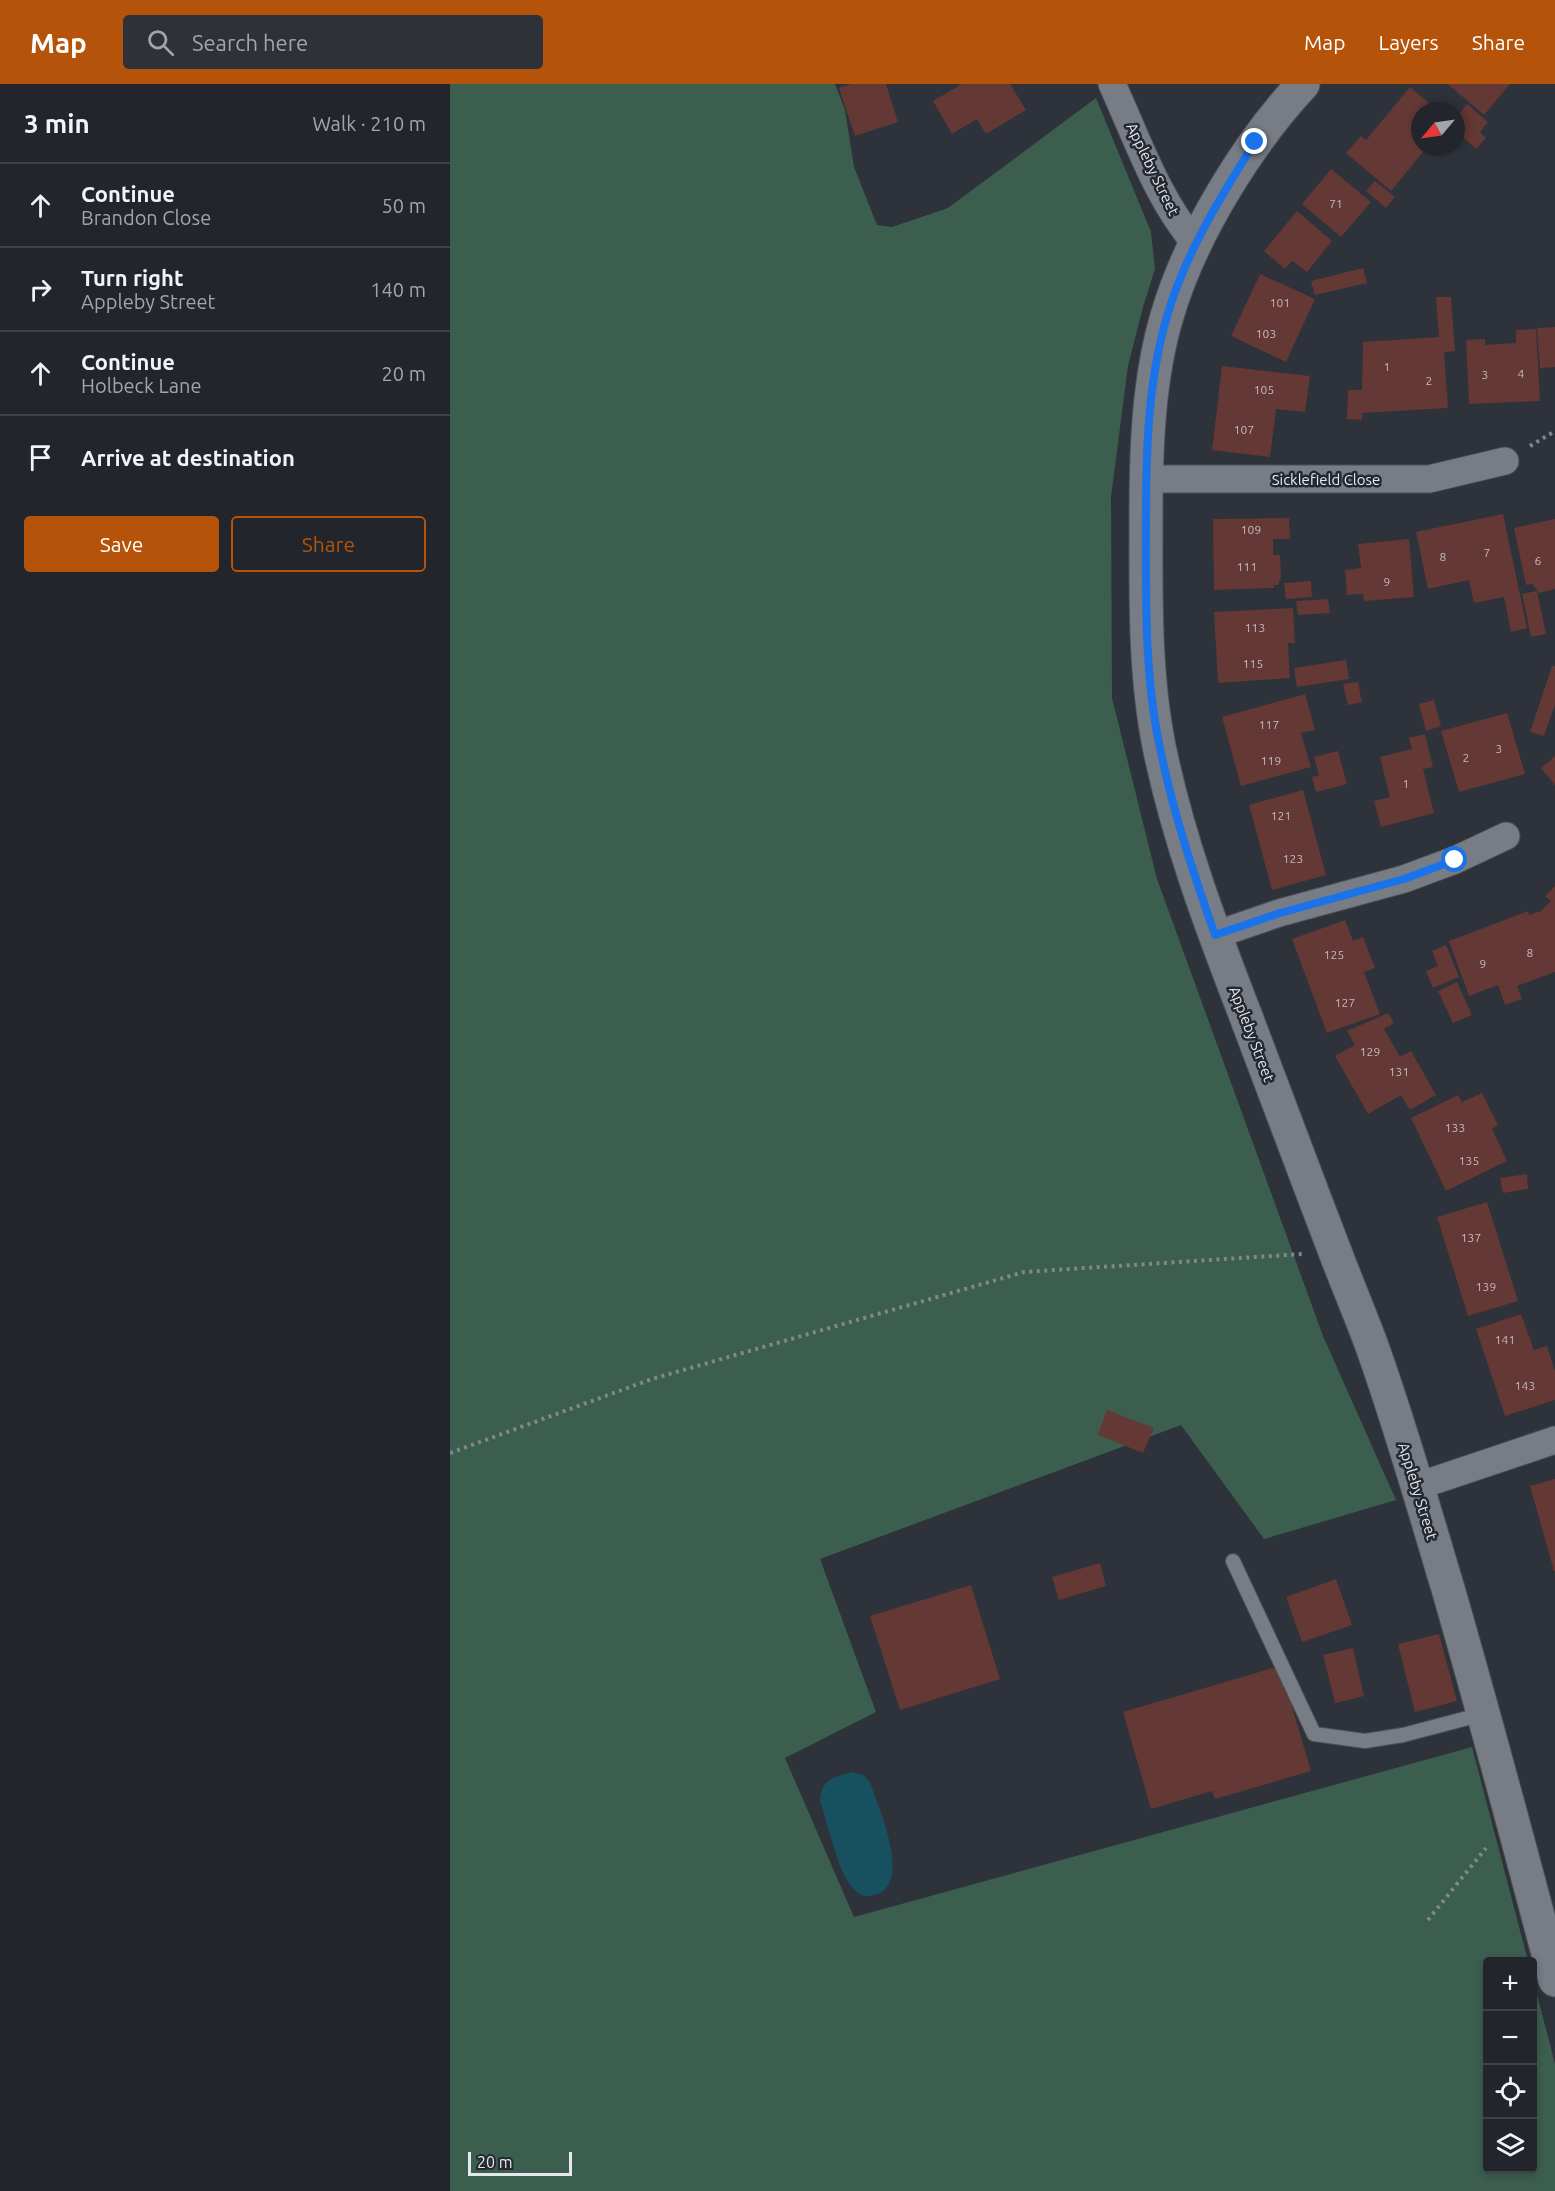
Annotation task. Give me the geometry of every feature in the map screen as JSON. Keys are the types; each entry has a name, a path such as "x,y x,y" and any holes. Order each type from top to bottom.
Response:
{"street":[{"name":"Appleby Street","path":"1112,84 1158,185 1181,227 1196,244 1178,282 1165,321 1148,429 1146,616 1158,741 1189,861 1374,1352 1418,1486 1484,1714 1555,1980"},
{"path":"1196,244 1255,142 1303,84"},
{"name":"Sicklefield Close","path":"1146,478 1429,479 1505,461"},
{"path":"1215,935 1280,913 1404,879 1455,860 1506,836"},
{"path":"1418,1486 1555,1440"}],"lane":[{"path":"1233,1561 1314,1734 1365,1741 1403,1735 1484,1714"}],"path":[{"path":"450,1453 652,1379 1024,1272 1335,1252"},
{"path":"1428,1920 1498,1832 1515,1827"}],"green space":[{"path":"450,84 835,84 845,110 854,167 877,225 892,227 948,208 1096,98 1151,232 1155,269 1128,366 1111,497 1112,698 1157,879 1323,1336 1396,1500 1264,1539 1181,1425 820,1559 876,1712 785,1758 854,1917 1472,1747 1527,1957 1483,1957 1483,2173 1537,2173 1537,1994 1555,2064 1555,2191 450,2191"}],"water":[{"path":"852,1772 863,1775 870,1782 886,1827 893,1863 891,1879 884,1890 871,1896 861,1895 844,1875 820,1801 823,1788 829,1780"}],"building":[{"path":"851,84 886,84 898,122 855,136 839,88"},
{"path":"962,84 1010,84 1026,110 986,134 977,119 952,134 933,101"},
{"path":"1448,84 1510,84 1484,115"},
{"path":"1410,87 1428,102 1411,102 1411,156 1420,156 1391,191 1346,153 1361,136 1366,140"},
{"path":"1467,104 1488,122 1480,132 1486,138 1476,149 1465,139 1465,107"},
{"path":"1331,169 1371,202 1341,237 1302,204"},
{"path":"1375,181 1395,197 1386,208 1366,191"},
{"path":"1297,211 1332,241 1307,272 1292,261 1285,269 1264,251"},
{"path":"1363,268 1367,283 1315,295 1311,281"},
{"path":"1260,274 1315,299 1286,362 1231,336"},
{"path":"1436,297 1451,297 1455,351 1444,352 1448,408 1362,413 1362,420 1347,419 1348,390 1362,390 1363,342 1439,337"},
{"path":"1555,327 1555,367 1540,368 1537,328"},
{"path":"1536,329 1540,401 1469,404 1466,340 1485,339 1485,345 1516,343 1516,330"},
{"path":"1222,366 1310,376 1305,412 1276,409 1270,457 1212,450"},
{"path":"1503,514 1527,628 1511,632 1504,597 1474,603 1469,580 1428,589 1416,532"},
{"path":"1289,518 1290,539 1273,539 1273,555 1280,555 1281,577 1278,585 1274,585 1274,588 1214,590 1213,519"},
{"path":"1555,519 1555,589 1539,593 1532,584 1526,585 1514,528"},
{"path":"1409,539 1414,597 1364,601 1363,594 1347,595 1345,570 1361,568 1358,544"},
{"path":"1311,581 1312,597 1286,599 1284,583"},
{"path":"1537,591 1546,634 1531,637 1522,594"},
{"path":"1328,599 1330,613 1298,615 1296,601"},
{"path":"1293,608 1295,643 1288,643 1290,678 1218,683 1214,612"},
{"path":"1346,660 1349,679 1297,687 1294,668"},
{"path":"1552,666 1555,666 1555,705 1544,736 1530,732"},
{"path":"1358,682 1362,702 1348,705 1343,684"},
{"path":"1305,694 1315,730 1301,733 1311,767 1241,786 1222,717"},
{"path":"1434,700 1441,726 1426,731 1419,704"},
{"path":"1507,713 1525,774 1459,792 1441,731"},
{"path":"1425,734 1433,767 1423,769 1434,813 1381,827 1374,801 1390,797 1380,757 1412,749 1409,738"},
{"path":"1338,751 1347,784 1316,792 1312,777 1319,775 1314,757"},
{"path":"1555,756 1555,785 1541,768"},
{"path":"1303,790 1326,875 1272,890 1249,805"},
{"path":"1555,886 1555,972 1517,986 1522,999 1505,1005 1498,985 1469,996 1449,941 1528,911 1529,915 1541,911 1551,901 1545,896"},
{"path":"1345,920 1353,941 1363,937 1375,968 1364,972 1380,1014 1327,1033 1292,939"},
{"path":"1446,945 1459,977 1433,988 1426,971 1438,966 1432,951"},
{"path":"1457,982 1472,1015 1453,1023 1438,991"},
{"path":"1388,1013 1394,1023 1384,1029 1400,1057 1411,1051 1436,1095 1410,1110 1401,1095 1368,1114 1335,1056 1355,1045 1347,1031"},
{"path":"1482,1093 1498,1125 1492,1129 1507,1161 1446,1191 1411,1118 1458,1095 1462,1102"},
{"path":"1527,1174 1528,1189 1503,1193 1500,1178"},
{"path":"1487,1202 1518,1301 1468,1316 1437,1217"},
{"path":"1521,1314 1534,1350 1547,1346 1555,1371 1555,1400 1505,1416 1476,1329"},
{"path":"1107,1410 1154,1428 1143,1453 1098,1435"},
{"path":"1555,1479 1555,1571 1554,1571 1530,1486"},
{"path":"1100,1563 1106,1586 1059,1600 1052,1577"},
{"path":"1336,1579 1352,1625 1302,1642 1286,1597"},
{"path":"971,1585 1000,1679 900,1710 870,1616"},
{"path":"1439,1634 1457,1701 1415,1712 1398,1644"},
{"path":"1353,1648 1364,1696 1335,1703 1323,1655"},
{"path":"1280,1666 1311,1771 1215,1799 1212,1791 1151,1809 1123,1712"}],"route":[{"path":"1255,142 1196,244 1178,282 1165,321 1148,429 1146,616 1158,741 1170,793 1189,861 1215,935 1280,913 1404,879 1455,860"}]}
